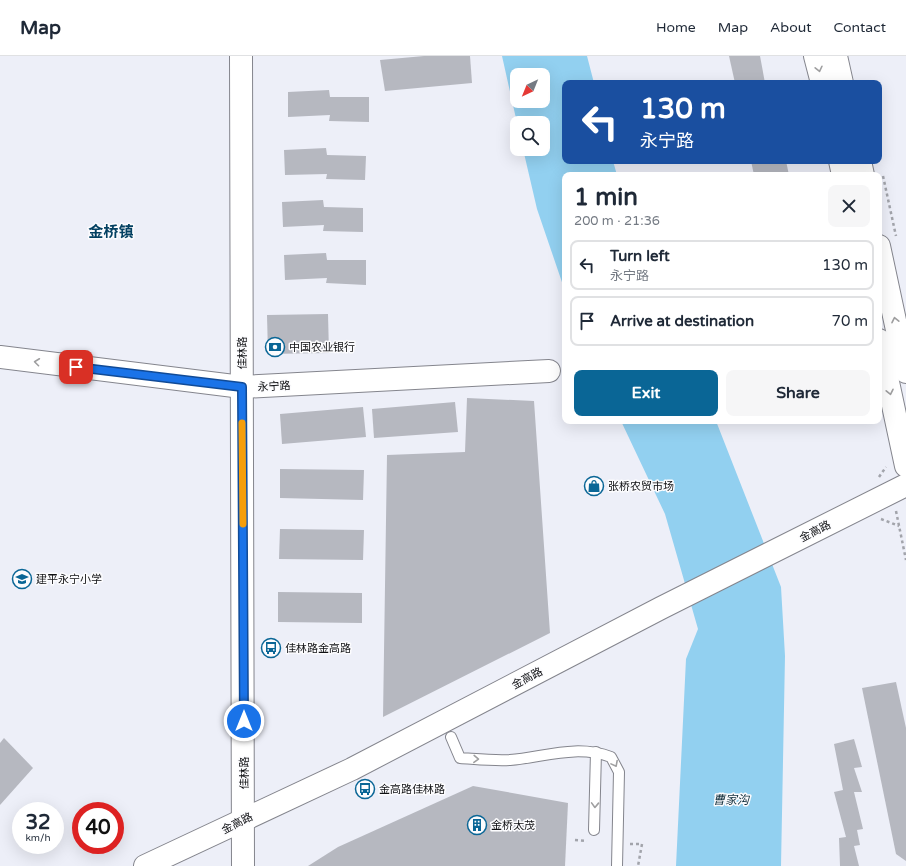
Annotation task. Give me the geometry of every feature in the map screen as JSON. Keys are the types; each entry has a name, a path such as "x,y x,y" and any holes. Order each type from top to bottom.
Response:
{"street":[{"name":"佳林路","path":"241,56 243,866"},
{"path":"815,56 821,80"},
{"path":"836,56 841,80"},
{"path":"863,164 870,172"},
{"path":"888,245 906,372"},
{"path":"882,354 906,466"},
{"name":"永宁路","path":"0,357 242,387 550,371"},
{"name":"金高路","path":"145,866 212,836 244,819 352,769 661,608 906,485"}],"lane":[{"path":"451,737 460,758 509,760 557,752 596,752 611,757 619,772 617,866"},
{"path":"594,830 596,752"}],"path":[{"path":"882,217 888,245"}],"water":[{"path":"502,56 587,56 593,80 562,80 562,164 614,164 616,172 562,172 562,282 537,209 525,156 550,156 550,116 515,116 514,108 550,108 550,68 510,68 510,92"},
{"name":"曹家沟","path":"622,424 717,424 781,587 785,656 781,866 676,866 686,659 698,629 665,514"}],"building":[{"path":"424,56 470,56 472,83 385,91 380,60"},
{"path":"729,56 760,56 764,80 734,80"},
{"path":"329,90 330,97 369,97 369,122 329,121 330,115 288,117 288,92"},
{"path":"326,148 327,155 366,156 365,180 326,179 327,174 285,175 284,150"},
{"path":"752,164 787,164 788,172 753,172"},
{"path":"323,200 324,207 363,208 363,232 323,231 324,225 283,227 282,202"},
{"path":"326,253 327,260 366,260 366,285 326,283 327,278 285,280 284,255"},
{"path":"328,314 329,353 268,354 267,315"},
{"path":"467,398 534,401 550,633 383,717 387,455 465,452"},
{"path":"455,402 458,432 374,438 372,409"},
{"path":"363,407 366,437 282,444 280,414"},
{"path":"280,469 364,470 363,500 280,498"},
{"path":"280,529 364,530 363,560 279,559"},
{"path":"278,592 362,593 362,623 278,622"},
{"path":"896,682 906,728 906,861 896,854 862,688"},
{"path":"4,738 33,768 0,805 0,743"},
{"path":"854,739 862,767 854,768 862,792 854,792 863,829 857,830 860,845 854,846 859,866 840,866 839,838 846,837 834,792 843,790 834,744"},
{"name":"金桥太茂","path":"473,786 568,803 565,866 308,866 338,847"}],"slow traffic":[{"path":"242,423 243,524"}],"place":[{"name":"中国农业银行","path":"275,347"},
{"name":"张桥农贸市场","path":"594,486"},
{"name":"建平永宁小学","path":"22,579"},
{"name":"佳林路金高路","path":"271,648"},
{"name":"金高路佳林路","path":"365,789"},
{"name":"金桥太茂","path":"477,825"}],"district":[{"name":"金桥镇","path":"111,232"}],"route":[{"path":"76,367 242,387 244,721"}]}
